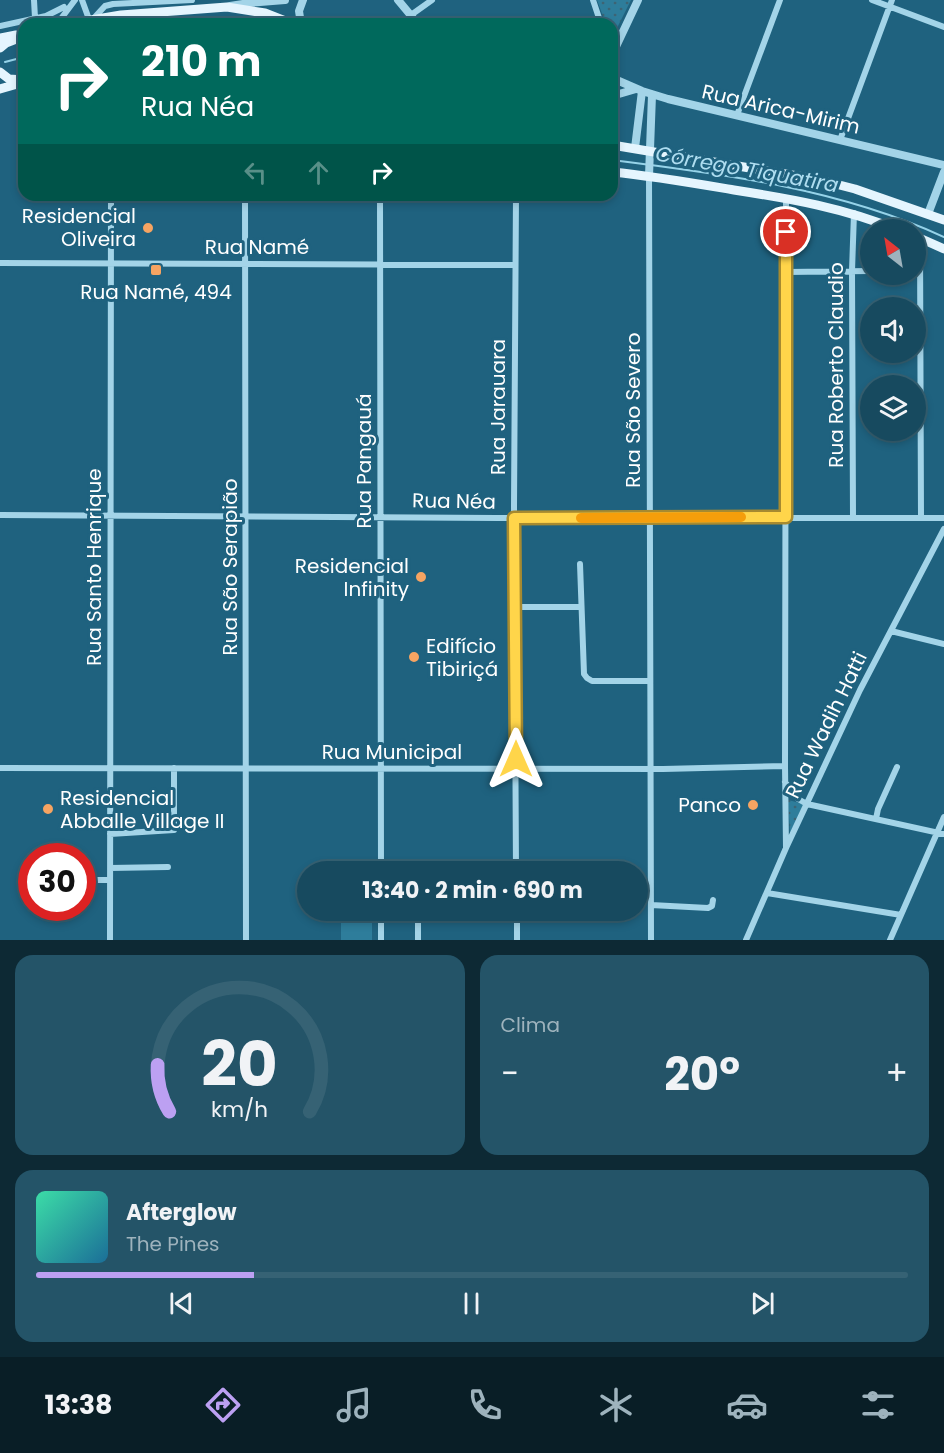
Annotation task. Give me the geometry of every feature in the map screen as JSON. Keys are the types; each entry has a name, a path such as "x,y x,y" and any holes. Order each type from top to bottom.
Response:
{"main road":[{"path":"120,18 227,7 256,11 276,18"},
{"path":"0,38 18,35"},
{"path":"0,48 18,37"},
{"path":"0,72 9,79 18,80"},
{"path":"0,89 18,83"},
{"path":"618,146 635,148 650,155 816,179 855,189 944,220"},
{"path":"618,172 649,173 786,198 854,213 870,219"},
{"path":"926,241 944,249"}],"street":[{"path":"34,0 35,18 64,7"},
{"path":"62,18 75,0"},
{"path":"82,0 90,18"},
{"path":"94,18 105,6 113,4 192,0"},
{"path":"227,7 281,0"},
{"path":"300,18 299,11 303,0"},
{"path":"398,0 413,18"},
{"path":"411,15 432,0"},
{"path":"593,0 599,18"},
{"path":"618,42 638,0"},
{"path":"737,115 780,0"},
{"path":"872,0 891,3 944,27"},
{"path":"840,140 891,3"},
{"path":"0,26 18,22"},
{"name":"Rua Arica-Mirim","path":"618,81 652,95 944,165"},
{"path":"618,95 639,90 635,148"},
{"name":"Rua São Severo","path":"651,940 649,173 652,95"},
{"path":"928,214 944,172"},
{"path":"786,198 786,848"},
{"name":"Rua Santo Henrique","path":"110,940 111,201"},
{"name":"Rua São Serapião","path":"245,201 246,940"},
{"name":"Rua Pangauá","path":"380,201 381,861"},
{"name":"Rua Jarauara","path":"516,201 514,518 516,861"},
{"name":"Rua Roberto Claudio","path":"853,517 852,271 854,213"},
{"name":"Rua Namé","path":"0,263 514,265"},
{"path":"787,272 860,271"},
{"path":"917,285 921,517"},
{"name":"Rua Néa","path":"0,515 944,518"},
{"name":"Rua Wadih Hatti","path":"746,940 807,804 891,631 944,529"},
{"path":"580,564 583,667 587,678 592,681 650,681"},
{"path":"515,608 581,608"},
{"path":"891,631 944,644"},
{"name":"Rua Municipal","path":"0,768 651,769 785,766"},
{"path":"876,819 878,809 897,767"},
{"path":"110,834 174,830 174,768"},
{"path":"785,782 798,799 807,804 944,834"},
{"path":"890,940 944,817"},
{"path":"110,868 168,867"},
{"path":"96,880 110,880"},
{"path":"767,893 901,915"},
{"path":"651,905 708,908 712,906 713,900"},
{"path":"381,921 381,940"},
{"path":"418,921 418,940"},
{"path":"517,921 517,940"}],"green space":[{"path":"597,0 631,0 618,26 618,18 604,18"},
{"path":"788,800 804,804 790,833"},
{"path":"341,921 372,921 372,940 341,940"}],"waterway":[{"name":"Córrego Tiquatira","path":"200,18 215,18"},
{"name":"Córrego Tiquatira","path":"5,62 18,59"},
{"name":"Córrego Tiquatira","path":"618,161 739,178 823,195 904,220 944,237"}],"slow traffic":[{"path":"581,518 741,517"}],"place":[{"name":"Residencial Oliveira","path":"148,228"},
{"name":"Rua Namé, 494","path":"156,270"},
{"name":"Residencial Infinity","path":"421,577"},
{"name":"Edifício Tibiriçá","path":"414,657"},
{"name":"Panco","path":"753,805"},
{"name":"Residencial Abballe Village II","path":"48,809"}],"route":[{"path":"516,759 514,518 786,517 786,232"}]}
